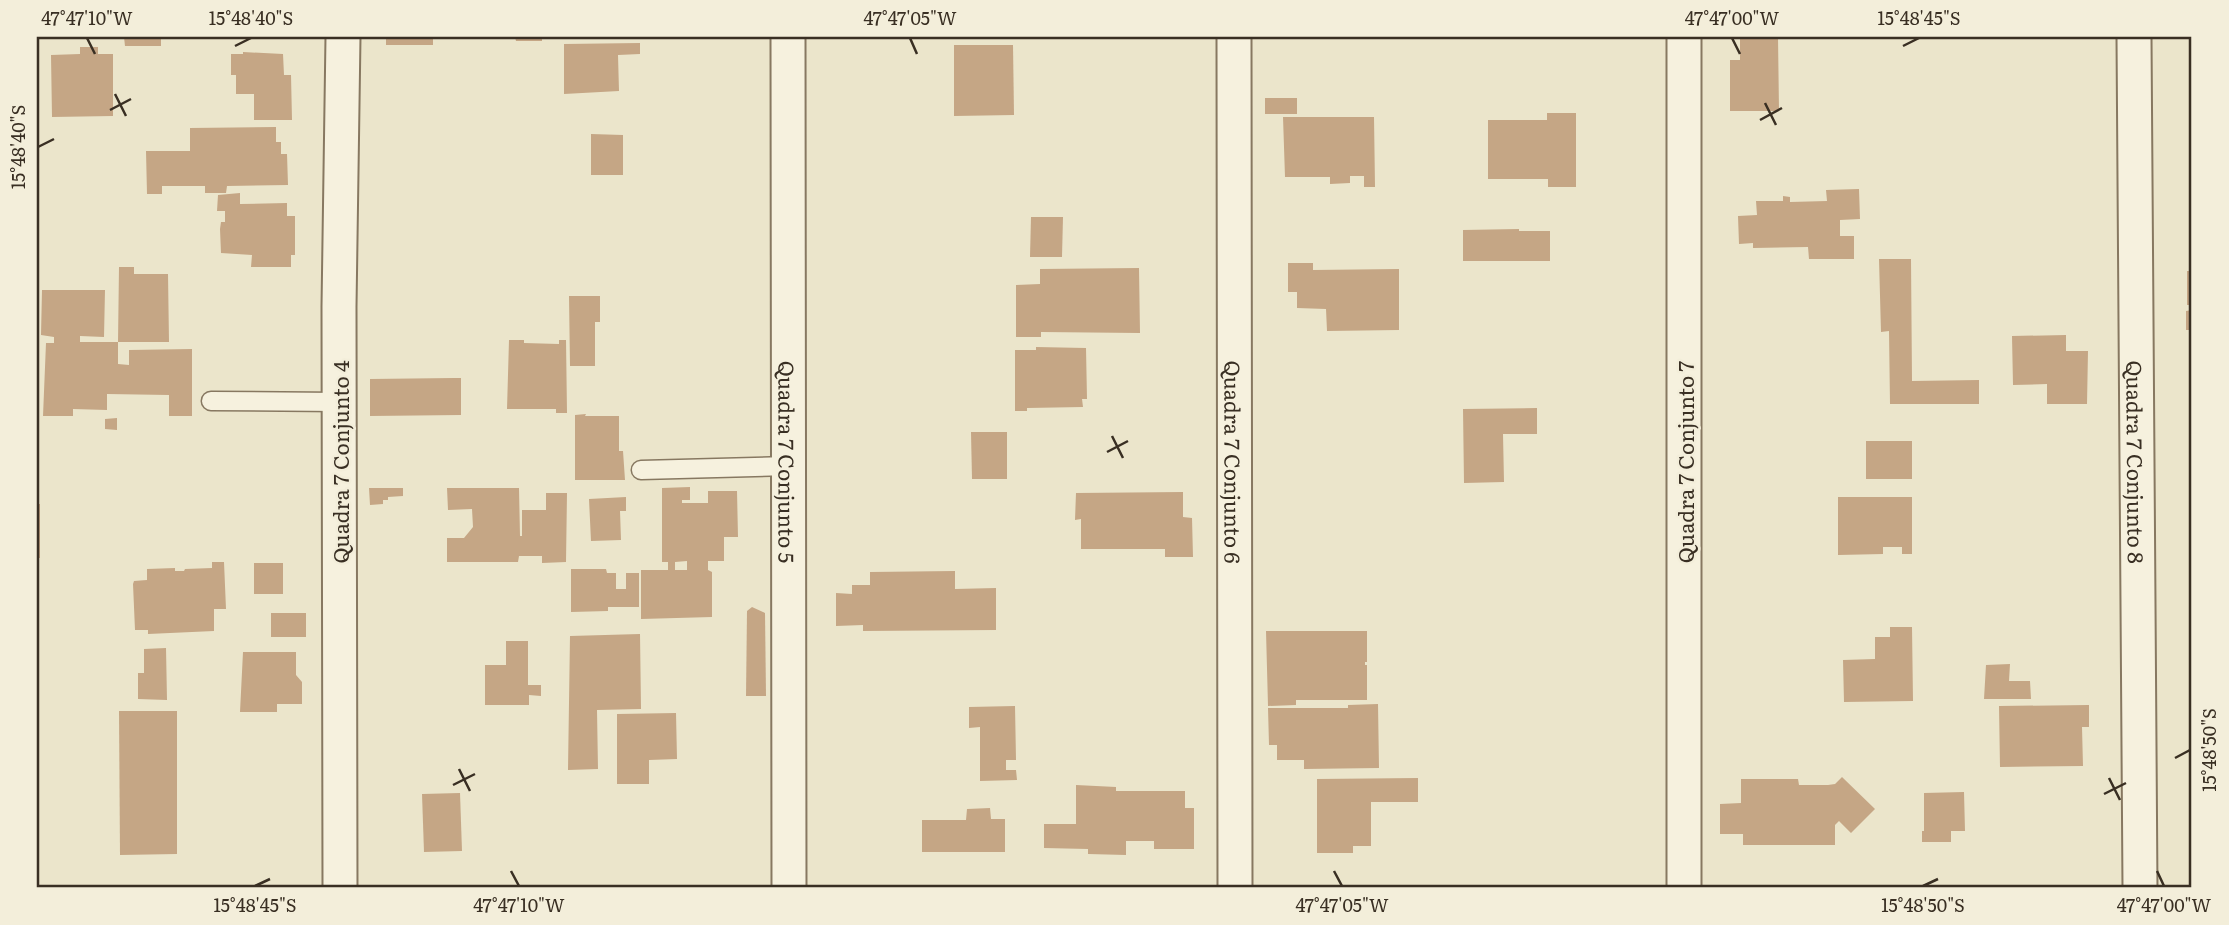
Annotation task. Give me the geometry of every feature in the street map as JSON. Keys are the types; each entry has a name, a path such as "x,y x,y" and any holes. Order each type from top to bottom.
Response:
{"street":[{"name":"Quadra 7 Conjunto 4","path":"340,888 339,402 343,37"},
{"name":"Quadra 7 Conjunto 5","path":"788,37 789,888"},
{"name":"Quadra 7 Conjunto 6","path":"1234,37 1235,888"},
{"name":"Quadra 7 Conjunto 7","path":"1684,37 1684,888"},
{"name":"Quadra 7 Conjunto 8","path":"2134,37 2140,888"}],"lane":[{"path":"211,401 339,402"},
{"path":"641,470 789,466"}],"building":[{"path":"124,37 161,37 161,46 125,46"},
{"path":"386,37 433,37 433,45 386,45"},
{"path":"515,37 542,37 542,41 516,41"},
{"path":"1740,37 1778,37 1779,111 1730,111 1730,60 1740,60"},
{"path":"640,43 640,54 618,55 619,91 564,94 564,44"},
{"path":"954,45 1013,45 1014,115 954,116"},
{"path":"80,47 98,47 98,54 113,54 113,116 52,117 51,55 80,54"},
{"path":"231,54 283,54 284,75 291,75 292,120 254,120 254,94 236,94 236,75 231,75"},
{"path":"1265,98 1297,98 1297,114 1265,114"},
{"path":"1547,113 1576,113 1576,187 1548,187 1548,179 1488,179 1488,120 1547,120"},
{"path":"1283,117 1374,117 1375,187 1364,187 1364,176 1350,176 1350,183 1330,184 1330,177 1285,177"},
{"path":"276,127 276,142 281,142 281,154 287,154 288,185 227,186 226,193 205,193 205,186 162,186 162,194 147,194 146,151 190,151 190,128"},
{"path":"591,134 623,135 623,175 591,175"},
{"path":"1859,189 1860,219 1840,220 1840,236 1854,236 1854,259 1809,259 1808,247 1753,248 1753,243 1739,244 1738,216 1757,215 1756,201 1783,201 1783,196 1790,197 1790,202 1827,201 1826,190"},
{"path":"240,193 240,204 287,203 287,216 295,216 295,255 291,255 291,267 251,267 252,255 221,253 220,229 221,222 225,222 225,211 217,211 218,195"},
{"path":"1031,217 1063,217 1062,257 1030,257"},
{"path":"1463,230 1550,231 1550,261 1463,261"},
{"path":"1879,259 1911,259 1912,381 1979,380 1979,404 1890,404 1889,331 1881,332"},
{"path":"1288,263 1313,263 1313,270 1399,269 1399,330 1327,331 1326,309 1297,308 1297,292 1288,292"},
{"path":"119,267 134,267 134,274 168,274 169,342 118,342"},
{"path":"1139,268 1140,333 1041,332 1041,337 1016,337 1016,285 1040,284 1040,269"},
{"path":"2187,271 2192,271 2192,305 2187,305"},
{"path":"42,290 105,290 104,337 80,336 80,342 118,342 118,364 129,365 129,350 192,349 192,416 169,416 169,395 107,394 107,410 73,409 73,416 43,416 46,343 54,343 54,337 41,335"},
{"path":"569,296 600,296 600,322 595,322 595,366 570,366"},
{"path":"2192,310 2192,330 2186,330 2186,311"},
{"path":"2066,335 2066,351 2088,351 2087,404 2047,404 2047,384 2013,385 2012,336"},
{"path":"509,340 559,344 559,340 566,340 567,413 556,413 556,409 507,409"},
{"path":"1036,347 1086,348 1087,399 1082,399 1083,407 1027,408 1027,411 1015,411 1015,350 1036,350"},
{"path":"461,378 461,415 370,416 370,379"},
{"path":"1537,408 1537,434 1503,434 1504,482 1464,483 1463,409"},
{"path":"586,414 585,416 619,416 619,451 623,451 625,480 575,480 575,415"},
{"path":"117,418 117,430 105,429 105,419"},
{"path":"971,432 1007,432 1007,479 972,479"},
{"path":"1866,441 1912,441 1912,479 1866,479"},
{"path":"690,487 690,500 682,500 682,503 708,503 708,491 737,491 738,537 724,537 724,561 708,561 708,570 712,572 712,617 641,619 641,570 668,570 668,562 662,562 662,488","holes":["687,561 687,570 675,570 675,562"]},
{"path":"369,488 403,488 403,496 388,497 388,500 383,500 383,504 370,505"},
{"path":"447,488 519,488 520,536 522,510 546,510 546,493 567,493 566,562 542,563 542,556 519,556 518,562 447,562 447,538 464,538 473,527 472,509 448,510"},
{"path":"1183,492 1183,517 1192,518 1193,557 1165,557 1165,549 1081,549 1081,519 1075,520 1076,493"},
{"path":"626,497 626,511 620,511 621,540 591,541 589,499"},
{"path":"1838,497 1912,497 1912,554 1902,554 1902,547 1883,547 1883,554 1838,555"},
{"path":"37,504 40,504 40,558 37,558"},
{"path":"212,562 224,562 226,609 214,609 214,631 148,634 148,630 135,630 133,584 134,581 147,580 147,569 175,568 175,571 184,571 212,568"},
{"path":"254,563 283,563 283,594 254,594"},
{"path":"571,569 606,569 607,573 616,573 616,589 626,589 626,573 639,573 639,607 608,607 608,611 571,612"},
{"path":"955,571 955,589 996,588 996,630 863,631 863,625 836,626 836,593 852,594 852,585 870,585 870,572"},
{"path":"752,607 765,613 766,696 746,696 747,611"},
{"path":"271,613 306,613 306,637 271,637"},
{"path":"1890,627 1912,627 1913,701 1844,702 1843,660 1875,659 1875,637 1890,637"},
{"path":"1266,631 1367,631 1367,700 1296,700 1296,705 1268,706"},
{"path":"640,634 641,709 597,710 598,769 568,770 570,636"},
{"path":"506,641 528,641 528,685 541,685 541,696 529,695 529,705 485,705 485,665 506,665"},
{"path":"166,648 167,700 138,699 138,673 144,673 144,649"},
{"path":"243,652 296,652 296,675 302,682 302,704 277,704 277,712 240,712"},
{"path":"2010,664 2009,681 2030,681 2031,699 1984,699 1986,665"},
{"path":"1378,704 1379,768 1304,769 1304,760 1277,760 1277,745 1269,745 1268,708 1348,708 1348,705"},
{"path":"2089,705 2089,727 2082,727 2083,766 2000,767 1999,706"},
{"path":"1015,706 1016,760 1006,760 1006,770 1016,770 1017,780 980,781 980,727 969,728 969,707"},
{"path":"119,711 177,711 177,854 120,855"},
{"path":"676,713 677,759 649,760 649,784 617,784 617,714"},
{"path":"1842,777 1875,809 1851,833 1839,821 1835,825 1835,845 1743,845 1743,834 1720,834 1720,804 1741,803 1741,779 1798,779 1799,785 1828,785 1835,784"},
{"path":"1418,778 1418,802 1371,802 1371,846 1353,846 1353,853 1317,853 1317,779"},
{"path":"1076,785 1116,787 1116,791 1185,791 1185,808 1194,808 1194,849 1154,849 1154,841 1126,841 1126,855 1088,854 1088,849 1044,848 1044,824 1076,824"},
{"path":"1964,792 1965,831 1951,831 1951,842 1922,842 1924,793"},
{"path":"460,793 462,851 424,852 422,794"},
{"path":"990,808 991,819 1005,819 1005,852 922,852 922,820 966,820 967,809"}]}
